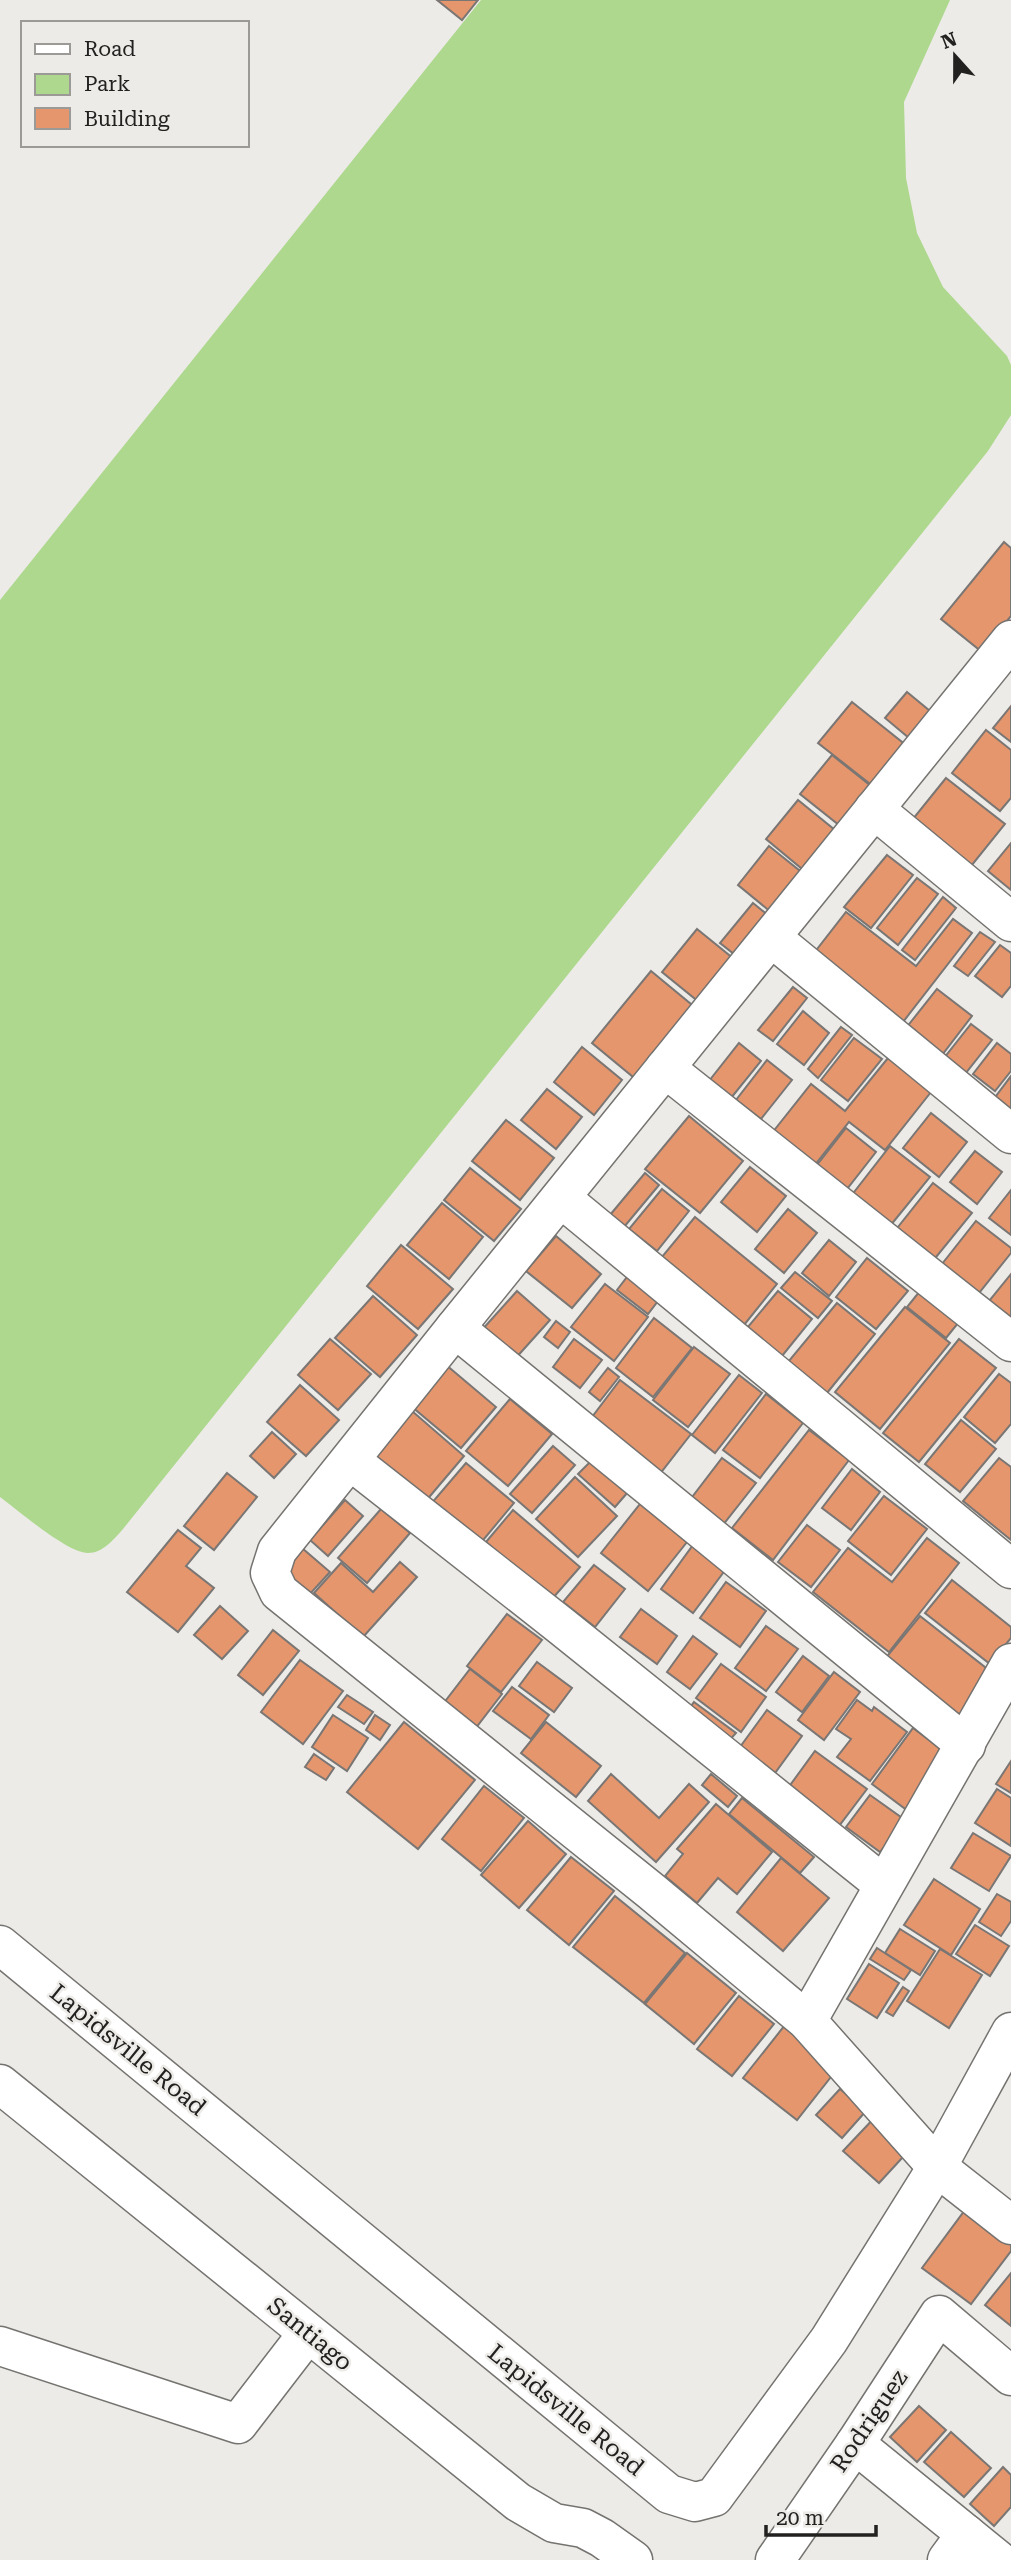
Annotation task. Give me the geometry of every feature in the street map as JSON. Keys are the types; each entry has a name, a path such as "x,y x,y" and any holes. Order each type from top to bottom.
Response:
{"street":[{"path":"1011,640 277,1551 270,1573 279,1592 640,1882 807,2021 937,2167 1011,2225"},
{"path":"874,809 1011,922"},
{"path":"772,938 1011,1134"},
{"path":"665,1068 1011,1342"},
{"path":"561,1198 1011,1569"},
{"path":"455,1328 965,1745"},
{"path":"351,1461 884,1885"},
{"path":"807,2021 1011,1662"},
{"name":"Lapidsville Road","path":"0,1945 668,2494 695,2502 714,2497 829,2340 937,2167 1011,2032"},
{"name":"Santiago","path":"0,2084 518,2502 554,2523 583,2528 633,2560"},
{"name":"Rodriguez","path":"775,2560 939,2315 1011,2376"},
{"path":"0,2346 237,2424 308,2333"},
{"path":"855,2444 956,2547 998,2560"}],"green space":[{"path":"481,0 950,0 904,102 906,178 917,233 943,287 1007,356 1011,365 1011,415 988,451 123,1529 99,1551 79,1551 56,1539 0,1497 0,600"}],"building":[{"path":"437,0 478,0 462,20"},
{"path":"1004,542 1011,548 1011,616 982,652 941,619"},
{"path":"907,692 936,716 915,743 885,718"},
{"path":"852,702 907,746 874,787 818,743"},
{"path":"1011,706 1011,742 993,728"},
{"path":"986,730 1011,750 1011,798 1000,811 952,773"},
{"path":"832,755 881,794 849,833 800,794"},
{"path":"946,778 1005,824 963,876 904,830"},
{"path":"798,800 846,839 813,878 766,839"},
{"path":"1011,843 1011,890 988,871"},
{"path":"769,846 815,883 783,922 738,885"},
{"path":"887,855 913,875 871,928 844,907"},
{"path":"917,878 938,894 898,945 877,928"},
{"path":"943,897 956,908 915,960 902,950"},
{"path":"753,903 780,925 748,965 720,943"},
{"path":"846,912 916,966 953,919 972,933 903,1022 814,953"},
{"path":"697,929 745,968 710,1011 662,972"},
{"path":"980,932 995,942 968,976 954,966"},
{"path":"1000,945 1011,953 1011,986 1002,997 975,976"},
{"path":"651,971 703,1014 644,1086 592,1043"},
{"path":"793,987 807,998 773,1041 758,1030"},
{"path":"937,989 972,1016 942,1055 906,1028"},
{"path":"803,1011 829,1033 804,1065 777,1044"},
{"path":"971,1024 992,1040 965,1074 944,1058"},
{"path":"841,1027 852,1035 818,1078 808,1069"},
{"path":"854,1038 882,1059 848,1101 821,1080"},
{"path":"739,1043 761,1061 731,1098 709,1081"},
{"path":"997,1043 1011,1054 1011,1071 995,1091 973,1074"},
{"path":"582,1047 622,1080 594,1115 554,1082"},
{"path":"888,1058 931,1092 885,1150 849,1122 814,1166 772,1133 811,1084 845,1111"},
{"path":"767,1060 792,1080 761,1119 736,1100"},
{"path":"1011,1076 1011,1114 993,1100"},
{"path":"547,1089 582,1117 556,1149 521,1120"},
{"path":"931,1113 967,1142 939,1177 903,1148"},
{"path":"689,1116 743,1161 700,1213 645,1169"},
{"path":"506,1120 554,1158 520,1200 472,1161"},
{"path":"846,1128 876,1152 847,1189 817,1165"},
{"path":"890,1146 930,1177 890,1226 851,1196"},
{"path":"975,1151 1002,1172 977,1204 950,1182"},
{"path":"750,1167 786,1196 757,1232 721,1202"},
{"path":"470,1168 521,1209 494,1241 444,1200"},
{"path":"645,1173 659,1185 624,1227 610,1215"},
{"path":"933,1183 972,1213 932,1262 894,1232"},
{"path":"662,1189 689,1211 657,1251 629,1229"},
{"path":"1011,1190 1011,1235 989,1218"},
{"path":"442,1203 483,1237 449,1279 407,1245"},
{"path":"788,1209 817,1233 784,1273 755,1249"},
{"path":"695,1217 777,1284 744,1325 661,1258"},
{"path":"976,1221 1011,1248 1011,1253 979,1293 942,1264"},
{"path":"556,1236 601,1274 572,1308 526,1271"},
{"path":"829,1240 856,1262 829,1296 802,1273"},
{"path":"401,1245 453,1289 418,1329 367,1286"},
{"path":"867,1258 908,1291 876,1329 836,1297"},
{"path":"795,1272 832,1301 818,1318 781,1288"},
{"path":"1011,1274 1011,1318 989,1301"},
{"path":"627,1277 658,1301 648,1314 617,1290"},
{"path":"605,1284 648,1317 614,1361 571,1327"},
{"path":"517,1291 550,1320 514,1360 481,1331"},
{"path":"778,1291 812,1319 782,1356 747,1328"},
{"path":"920,1291 959,1322 946,1338 907,1307"},
{"path":"373,1296 417,1335 380,1377 335,1338"},
{"path":"837,1303 875,1334 827,1393 788,1362"},
{"path":"905,1307 950,1343 880,1429 835,1392"},
{"path":"654,1318 692,1348 653,1397 616,1368"},
{"path":"556,1321 570,1332 558,1348 544,1337"},
{"path":"330,1339 371,1374 338,1410 298,1375"},
{"path":"574,1339 602,1360 580,1388 553,1367"},
{"path":"959,1339 996,1368 919,1462 883,1433"},
{"path":"694,1347 730,1374 688,1427 653,1400"},
{"path":"445,1364 496,1407 461,1448 411,1406"},
{"path":"608,1368 619,1377 600,1401 589,1392"},
{"path":"999,1374 1011,1383 1011,1424 995,1443 964,1417"},
{"path":"739,1375 762,1393 715,1453 692,1435"},
{"path":"620,1380 691,1434 659,1475 589,1421"},
{"path":"300,1385 339,1420 306,1456 267,1422"},
{"path":"766,1394 803,1423 760,1478 723,1450"},
{"path":"510,1399 552,1434 508,1486 466,1451"},
{"path":"412,1411 464,1456 425,1502 372,1457"},
{"path":"961,1420 996,1449 960,1492 925,1464"},
{"path":"809,1430 849,1460 773,1560 732,1528"},
{"path":"272,1432 296,1454 274,1478 250,1456"},
{"path":"553,1446 575,1465 532,1513 510,1494"},
{"path":"722,1458 756,1483 719,1530 686,1505"},
{"path":"999,1458 1011,1467 1011,1540 963,1501"},
{"path":"592,1460 628,1492 615,1507 578,1474"},
{"path":"466,1463 514,1503 479,1545 430,1505"},
{"path":"852,1469 880,1492 851,1530 822,1508"},
{"path":"227,1473 257,1497 214,1550 184,1526"},
{"path":"575,1477 617,1516 578,1557 536,1519"},
{"path":"884,1496 927,1529 891,1575 848,1541"},
{"path":"345,1500 363,1516 328,1556 310,1540"},
{"path":"640,1504 687,1542 648,1591 601,1553"},
{"path":"381,1509 410,1533 367,1583 338,1558"},
{"path":"513,1510 580,1567 552,1599 486,1542"},
{"path":"807,1525 840,1550 811,1587 778,1562"},
{"path":"178,1530 201,1548 186,1566 214,1588 178,1632 127,1592"},
{"path":"927,1538 959,1563 889,1652 813,1592 848,1548 892,1582"},
{"path":"693,1545 726,1569 693,1613 661,1589"},
{"path":"302,1548 330,1572 309,1595 282,1573"},
{"path":"400,1562 417,1577 363,1637 314,1593 341,1563 373,1592"},
{"path":"594,1565 625,1589 595,1627 563,1602"},
{"path":"952,1580 1011,1627 1011,1638 990,1664 925,1613"},
{"path":"726,1582 766,1611 740,1647 700,1618"},
{"path":"220,1606 248,1631 222,1659 194,1635"},
{"path":"641,1609 677,1636 657,1664 620,1637"},
{"path":"507,1614 542,1640 501,1692 467,1666"},
{"path":"920,1616 995,1675 959,1720 884,1660"},
{"path":"766,1626 798,1649 766,1691 735,1668"},
{"path":"273,1630 299,1651 263,1695 238,1675"},
{"path":"693,1636 717,1654 690,1689 667,1672"},
{"path":"803,1656 829,1676 802,1712 776,1692"},
{"path":"300,1660 343,1691 303,1744 261,1712"},
{"path":"537,1662 572,1688 554,1712 519,1686"},
{"path":"721,1664 766,1697 741,1732 696,1698"},
{"path":"470,1669 502,1694 475,1729 443,1704"},
{"path":"834,1672 860,1692 824,1740 798,1720"},
{"path":"512,1687 549,1715 531,1739 493,1711"},
{"path":"347,1695 373,1712 364,1724 338,1707"},
{"path":"857,1700 872,1711 874,1707 907,1732 870,1781 837,1757 851,1739 836,1729"},
{"path":"694,1702 736,1733 728,1742 687,1712"},
{"path":"767,1710 802,1736 775,1773 740,1747"},
{"path":"333,1715 368,1738 347,1771 312,1747"},
{"path":"375,1715 390,1725 380,1740 366,1730"},
{"path":"404,1722 475,1780 418,1849 347,1792"},
{"path":"546,1722 601,1766 576,1797 521,1753"},
{"path":"913,1728 953,1758 912,1814 872,1784"},
{"path":"815,1751 867,1789 839,1826 788,1788"},
{"path":"314,1754 334,1768 326,1780 305,1767"},
{"path":"1011,1761 1011,1793 996,1784"},
{"path":"611,1774 659,1818 689,1784 709,1802 656,1862 588,1801"},
{"path":"711,1774 737,1796 728,1807 702,1785"},
{"path":"484,1786 524,1818 481,1871 442,1839"},
{"path":"997,1789 1011,1798 1011,1846 975,1823"},
{"path":"870,1795 905,1820 880,1852 846,1827"},
{"path":"742,1798 814,1857 800,1873 729,1814"},
{"path":"716,1804 772,1852 737,1894 718,1878 697,1903 665,1876 683,1854 677,1849"},
{"path":"528,1821 566,1854 519,1908 481,1875"},
{"path":"973,1833 1011,1856 989,1891 951,1868"},
{"path":"571,1857 614,1891 569,1945 527,1910"},
{"path":"781,1858 829,1898 783,1951 737,1912"},
{"path":"934,1879 980,1909 951,1955 904,1925"},
{"path":"997,1894 1011,1902 1011,1921 1001,1936 979,1922"},
{"path":"615,1896 685,1953 644,2003 573,1947"},
{"path":"975,1925 1009,1946 990,1976 956,1954"},
{"path":"900,1929 935,1951 920,1975 885,1953"},
{"path":"877,1948 911,1970 904,1980 870,1959"},
{"path":"940,1949 982,1975 949,2028 907,2001"},
{"path":"687,1953 736,1993 694,2044 645,2004"},
{"path":"869,1964 899,1983 877,2018 847,1999"},
{"path":"903,1987 909,1991 893,2016 886,2012"},
{"path":"739,1996 774,2024 732,2076 697,2049"},
{"path":"785,2025 838,2068 797,2120 743,2078"},
{"path":"840,2089 866,2111 842,2138 816,2115"},
{"path":"878,2114 914,2145 879,2183 843,2151"},
{"path":"965,2210 1011,2243 1011,2251 971,2304 922,2268"},
{"path":"1011,2273 1011,2326 985,2305"},
{"path":"919,2406 946,2430 917,2462 890,2437"},
{"path":"951,2432 991,2468 964,2497 924,2462"},
{"path":"1003,2467 1011,2475 1011,2507 994,2526 970,2504"}]}
